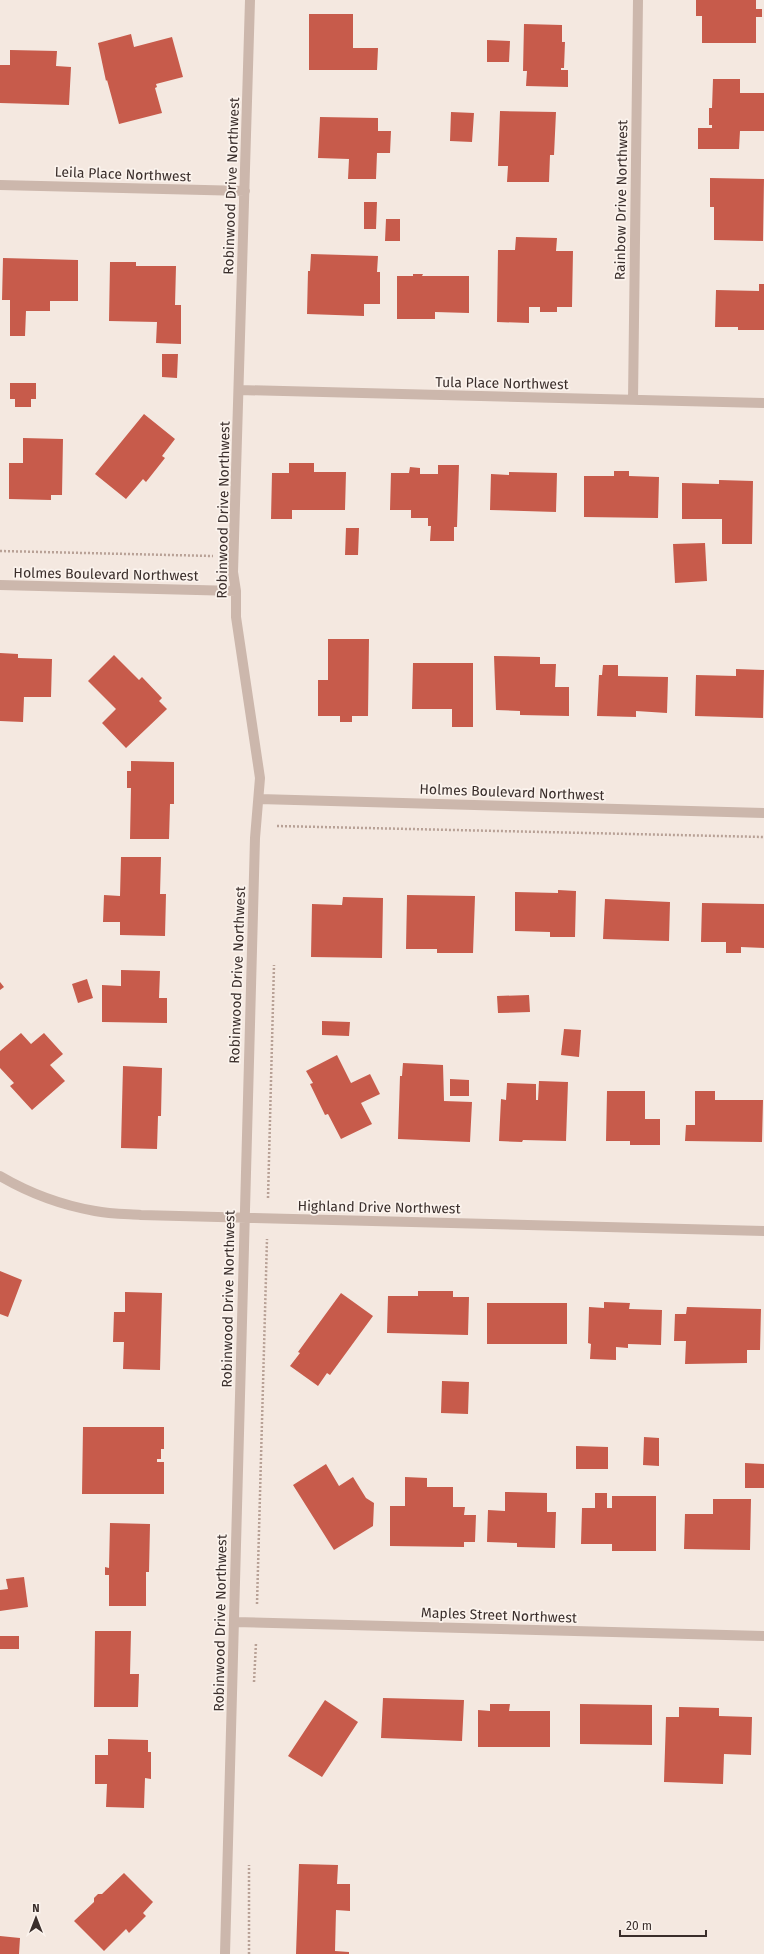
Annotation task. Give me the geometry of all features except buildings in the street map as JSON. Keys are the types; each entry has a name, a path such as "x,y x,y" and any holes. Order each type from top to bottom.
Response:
{"street":[{"name":"Robinwood Drive Northwest","path":"225,1954 255,838 260,778 236,617 234,557 250,0"},
{"name":"Rainbow Drive Northwest","path":"633,400 638,0"},
{"name":"Leila Place Northwest","path":"0,184 245,191"},
{"name":"Tula Place Northwest","path":"239,390 764,403"},
{"name":"Holmes Boulevard Northwest","path":"0,585 236,591"},
{"name":"Holmes Boulevard Northwest","path":"259,799 764,812"},
{"name":"Highland Drive Northwest","path":"0,1176 16,1185 51,1200 96,1212 267,1219 764,1231"},
{"name":"Maples Street Northwest","path":"234,1622 764,1636"}],"path":[{"path":"0,551 234,557"},
{"path":"277,834 278,799"},
{"path":"277,826 764,837"},
{"path":"254,1685 274,959"},
{"path":"249,1954 250,1863"}]}
